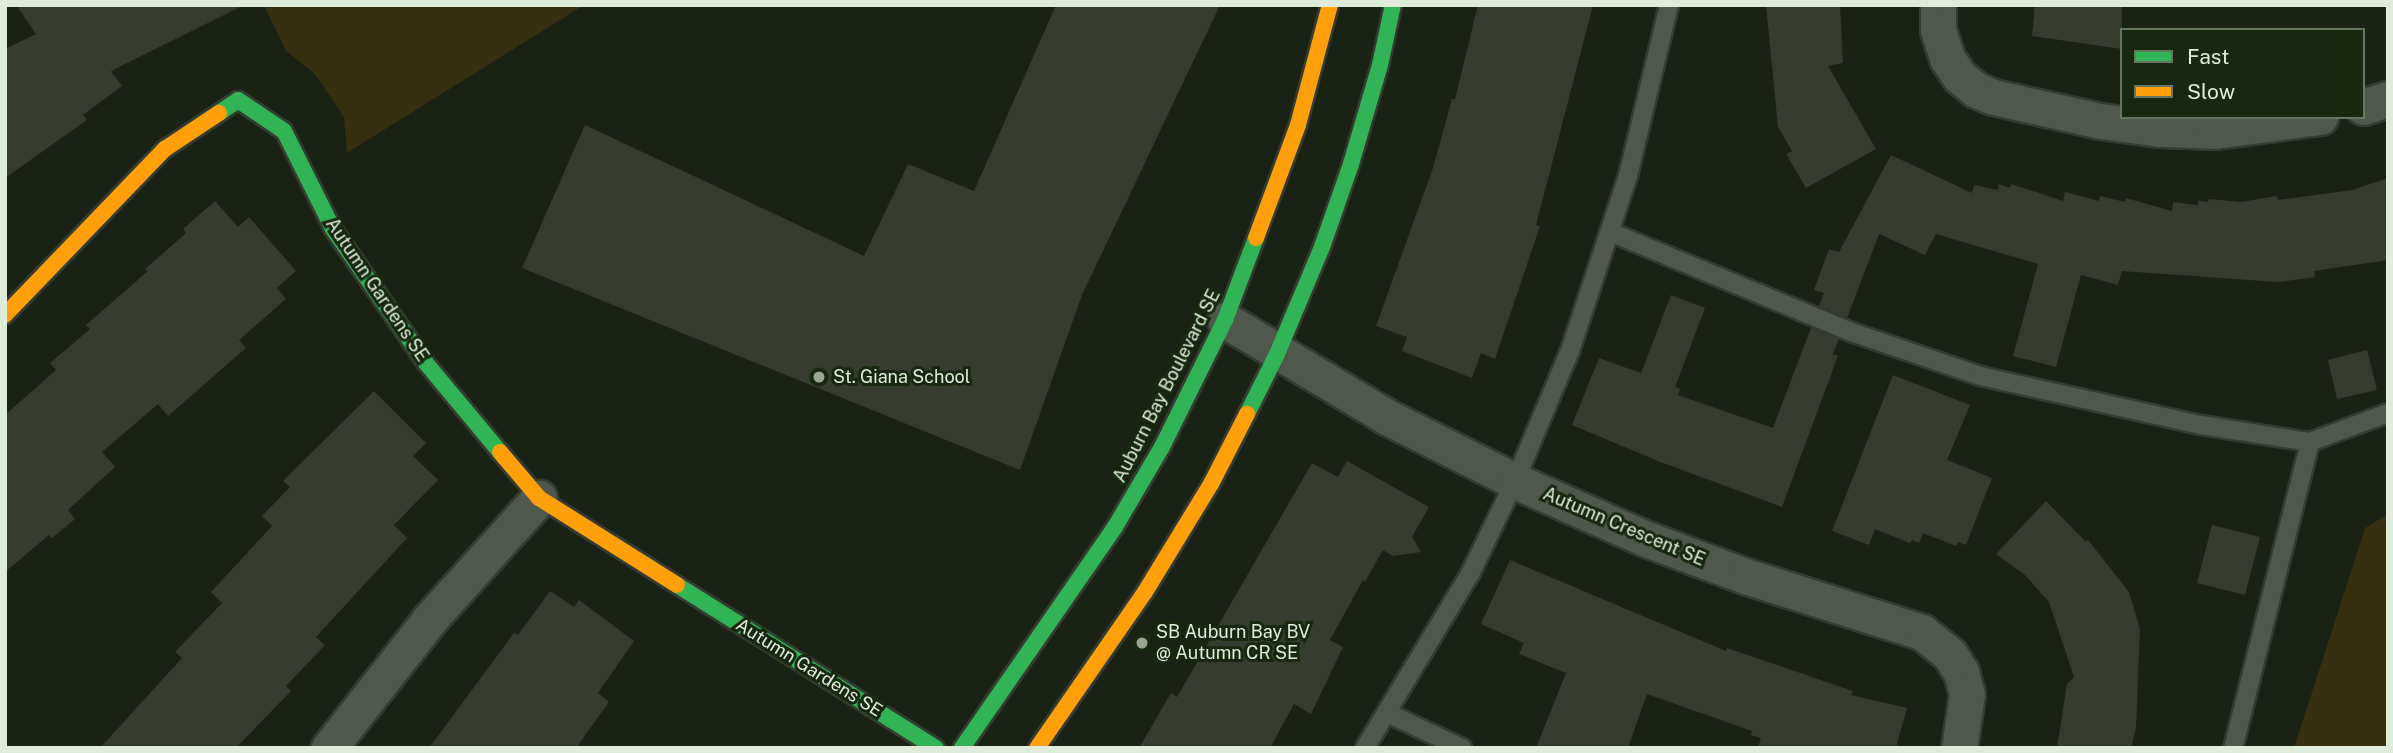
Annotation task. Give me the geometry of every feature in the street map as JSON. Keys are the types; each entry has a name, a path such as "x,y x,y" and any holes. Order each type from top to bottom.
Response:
{"street":[{"name":"Auburn Bay Boulevard SE","path":"962,748 1115,527 1162,447 1225,320 1298,125 1330,5"},
{"path":"1037,748 1152,581 1211,484 1277,354 1322,247 1350,164 1380,65 1393,5"},
{"path":"1938,5 1938,30 1947,58 1959,76 1976,90 1993,97 2100,121 2161,129 2215,131 2305,119"},
{"path":"2365,106 2388,99"},
{"name":"Autumn Gardens SE","path":"5,315 165,149 238,100 284,131 333,229 410,340 539,498 936,748"},
{"name":"Autumn Crescent SE","path":"1225,320 1277,354 1387,417 1515,481 1649,540 1745,576 1922,632 1950,655 1961,672 1968,694 1959,748"},
{"path":"329,748 430,619 539,498"}],"lane":[{"path":"1365,748 1471,572 1515,481 1570,351 1638,137 1669,5"},
{"path":"1610,232 1851,331 1980,376 2201,425 2311,442 2388,413"},
{"path":"2233,748 2311,442"},
{"path":"1387,713 1462,748"}],"shaded area":[{"path":"264,5 584,5 347,153 344,117 315,74 286,51"},
{"path":"2388,514 2388,748 2294,748 2365,528"}],"building":[{"path":"16,5 244,5 111,71 122,86 83,115 87,120 5,178 5,49 36,34"},
{"path":"1056,5 1220,5 1082,295 1020,470 522,268 585,125 864,256 908,164 974,191"},
{"path":"1478,5 1593,5 1536,225 1540,226 1495,359 1481,353 1472,378 1402,351 1407,337 1376,326 1433,168 1452,99 1455,99"},
{"path":"1766,5 1840,5 1843,63 1828,66 1876,149 1806,188 1786,154 1792,151 1778,127"},
{"path":"2035,5 2122,5 2120,49 2032,36"},
{"path":"1891,155 1972,193 1974,185 1998,190 1999,184 2010,188 2011,184 2063,201 2065,192 2099,201 2100,196 2125,202 2126,198 2172,211 2173,202 2198,205 2198,201 2208,202 2209,199 2241,202 2277,196 2278,200 2352,190 2388,178 2388,260 2314,271 2315,277 2278,282 2122,271 2118,285 2081,275 2056,367 2013,356 2038,264 1936,234 1925,255 1879,234 1847,318 1819,306 1824,293 1814,290 1829,249 1839,252"},
{"path":"215,201 238,227 249,217 296,271 277,288 286,299 239,340 246,348 168,416 158,404 102,452 115,467 68,510 75,519 52,538 49,535 5,572 5,415 56,370 50,363 90,329 86,325 148,271 145,269 186,233 183,229"},
{"path":"1671,295 1705,308 1675,387 1680,389 1678,395 1773,428 1811,328 1839,339 1833,354 1838,356 1782,507 1658,461 1572,425 1599,358 1641,373"},
{"path":"2367,350 2377,390 2337,399 2328,360"},
{"path":"1893,375 1970,405 1947,460 1992,478 1966,545 1958,542 1956,546 1923,533 1919,543 1912,540 1910,543 1875,529 1869,545 1832,531"},
{"path":"374,391 426,443 413,456 438,480 394,525 407,538 316,637 325,645 286,686 291,691 236,748 100,748 182,658 175,652 222,603 211,592 272,526 262,516 290,487 283,481"},
{"path":"1347,461 1429,507 1412,537 1421,552 1393,556 1383,550 1365,582 1363,580 1330,640 1343,647 1311,714 1294,704 1270,748 1139,748 1171,693 1177,697 1312,463 1338,477"},
{"path":"2046,501 2086,542 2088,540 2129,592 2140,629 2136,728 2131,748 2057,748 2067,684 2074,677 2049,602 2025,575 1996,554"},
{"path":"2212,525 2260,537 2245,595 2197,583"},
{"path":"1510,560 1726,651 1727,648 1853,691 1851,695 1907,708 1896,748 1758,748 1761,738 1751,735 1752,731 1647,694 1628,748 1536,748 1566,673 1519,654 1524,643 1481,624"},
{"path":"550,591 574,607 579,600 634,641 598,693 609,702 576,748 429,748 514,633 518,635"}],"traffic: fast":[{"path":"1247,414 1277,354 1322,247 1351,164 1380,65 1393,5"},
{"path":"219,113 238,100 284,131 333,229 425,362 500,452"},
{"path":"962,748 1115,527 1162,447 1225,320 1256,238"},
{"path":"677,585 936,748"}],"traffic: slow":[{"path":"1256,238 1298,125 1330,5"},
{"path":"5,315 165,149 219,113"},
{"path":"1037,748 1145,592 1211,484 1247,414"},
{"path":"500,452 539,498 677,585"}],"place":[{"name":"St. Giana School","path":"819,377"},
{"name":"SB Auburn Bay BV @ Autumn CR SE","path":"1142,643"}]}
